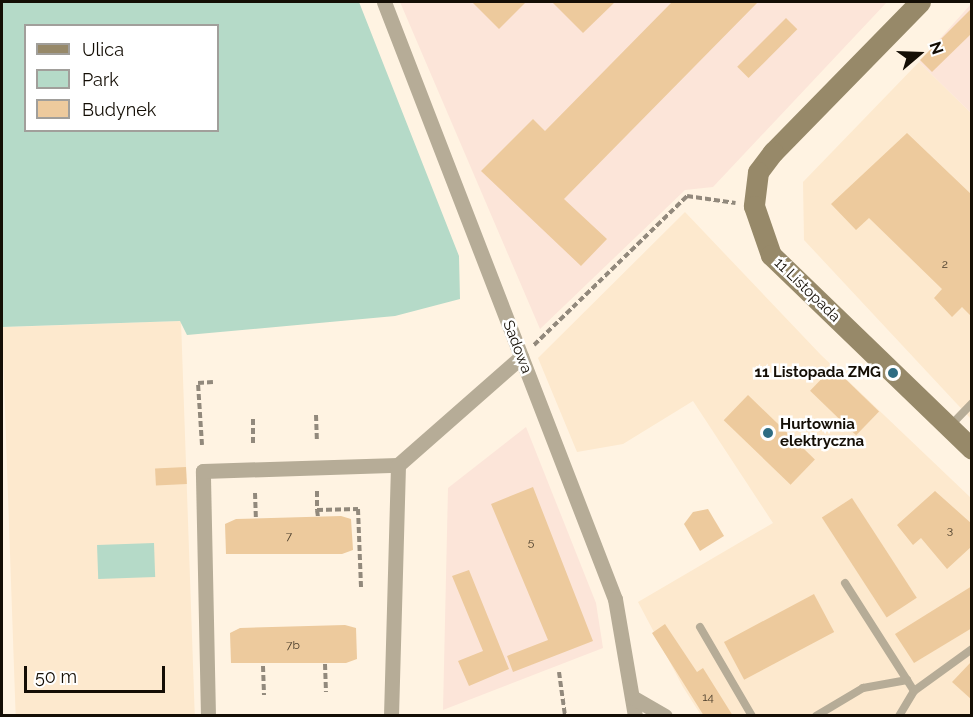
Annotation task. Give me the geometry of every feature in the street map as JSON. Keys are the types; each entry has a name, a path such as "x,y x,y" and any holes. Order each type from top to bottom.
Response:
{"street":[{"name":"Sadowa","path":"384,2 615,599 634,716"},
{"name":"11 Listopada","path":"920,2 772,152 759,172 754,206 771,255 972,448"},
{"path":"208,716 203,471 398,465 521,357"},
{"path":"391,716 398,465"},
{"path":"632,697 665,716"}],"lane":[{"path":"949,427 972,403"},
{"path":"845,583 914,691"},
{"path":"700,627 752,716"},
{"path":"899,716 914,691 972,649"},
{"path":"816,716 863,688 907,680"}],"path":[{"path":"521,357 687,196 754,206"},
{"path":"202,445 198,383 213,382"},
{"path":"316,415 317,441"},
{"path":"253,417 253,443"},
{"path":"317,491 318,517"},
{"path":"255,493 256,519"},
{"path":"317,510 358,509 361,588"},
{"path":"326,664 326,692"},
{"path":"263,666 264,695"},
{"path":"559,672 565,716"}],"shaded area":[{"path":"400,2 887,2 713,187 685,190 540,329"},
{"path":"971,4 971,113 919,62"},
{"path":"919,62 971,113 971,419 804,240 803,182"},
{"path":"685,212 821,355 971,498 971,715 701,715 683,687 638,602 773,523 693,401 623,444 577,452 538,358"},
{"path":"181,321 195,715 16,716 2,327"},
{"path":"526,427 596,603 603,648 443,710 448,488"}],"green space":[{"path":"2,2 359,2 459,256 460,299 395,316 187,335 180,321 2,327"},
{"path":"154,543 155,577 98,579 97,545"}],"building":[{"path":"472,2 526,2 499,29"},
{"path":"552,2 615,2 583,33"},
{"path":"672,2 758,2 564,199 607,239 581,266 481,171 533,119 545,131"},
{"path":"972,8 972,33 932,72 920,60"},
{"path":"786,18 797,29 749,78 737,67"},
{"path":"907,133 972,195 972,317 962,307 952,317 934,298 942,289 869,218 856,230 831,204"},
{"path":"833,367 879,411 856,435 810,391"},
{"path":"748,395 815,460 791,485 724,420"},
{"path":"186,467 187,484 156,486 155,469"},
{"path":"533,487 593,641 513,672 507,656 548,640 491,504"},
{"path":"935,491 972,524 972,546 947,569 921,538 913,545 897,525"},
{"path":"852,498 917,598 887,617 822,518"},
{"path":"708,509 724,536 700,551 684,524 693,512"},
{"path":"341,516 351,519 353,550 342,554 226,554 225,524 236,519"},
{"path":"469,570 509,669 469,686 458,661 483,651 452,576"},
{"path":"972,586 972,628 914,663 895,634"},
{"path":"814,594 834,632 744,680 724,642"},
{"path":"665,624 697,672 703,668 733,716 704,716 652,633"},
{"path":"345,625 356,628 357,659 346,663 231,663 230,633 240,628"},
{"path":"972,661 972,700 952,682"}],"place":[{"name":"11 Listopada ZMG","path":"893,373"},
{"name":"Hurtownia elektryczna","path":"768,433"}]}
